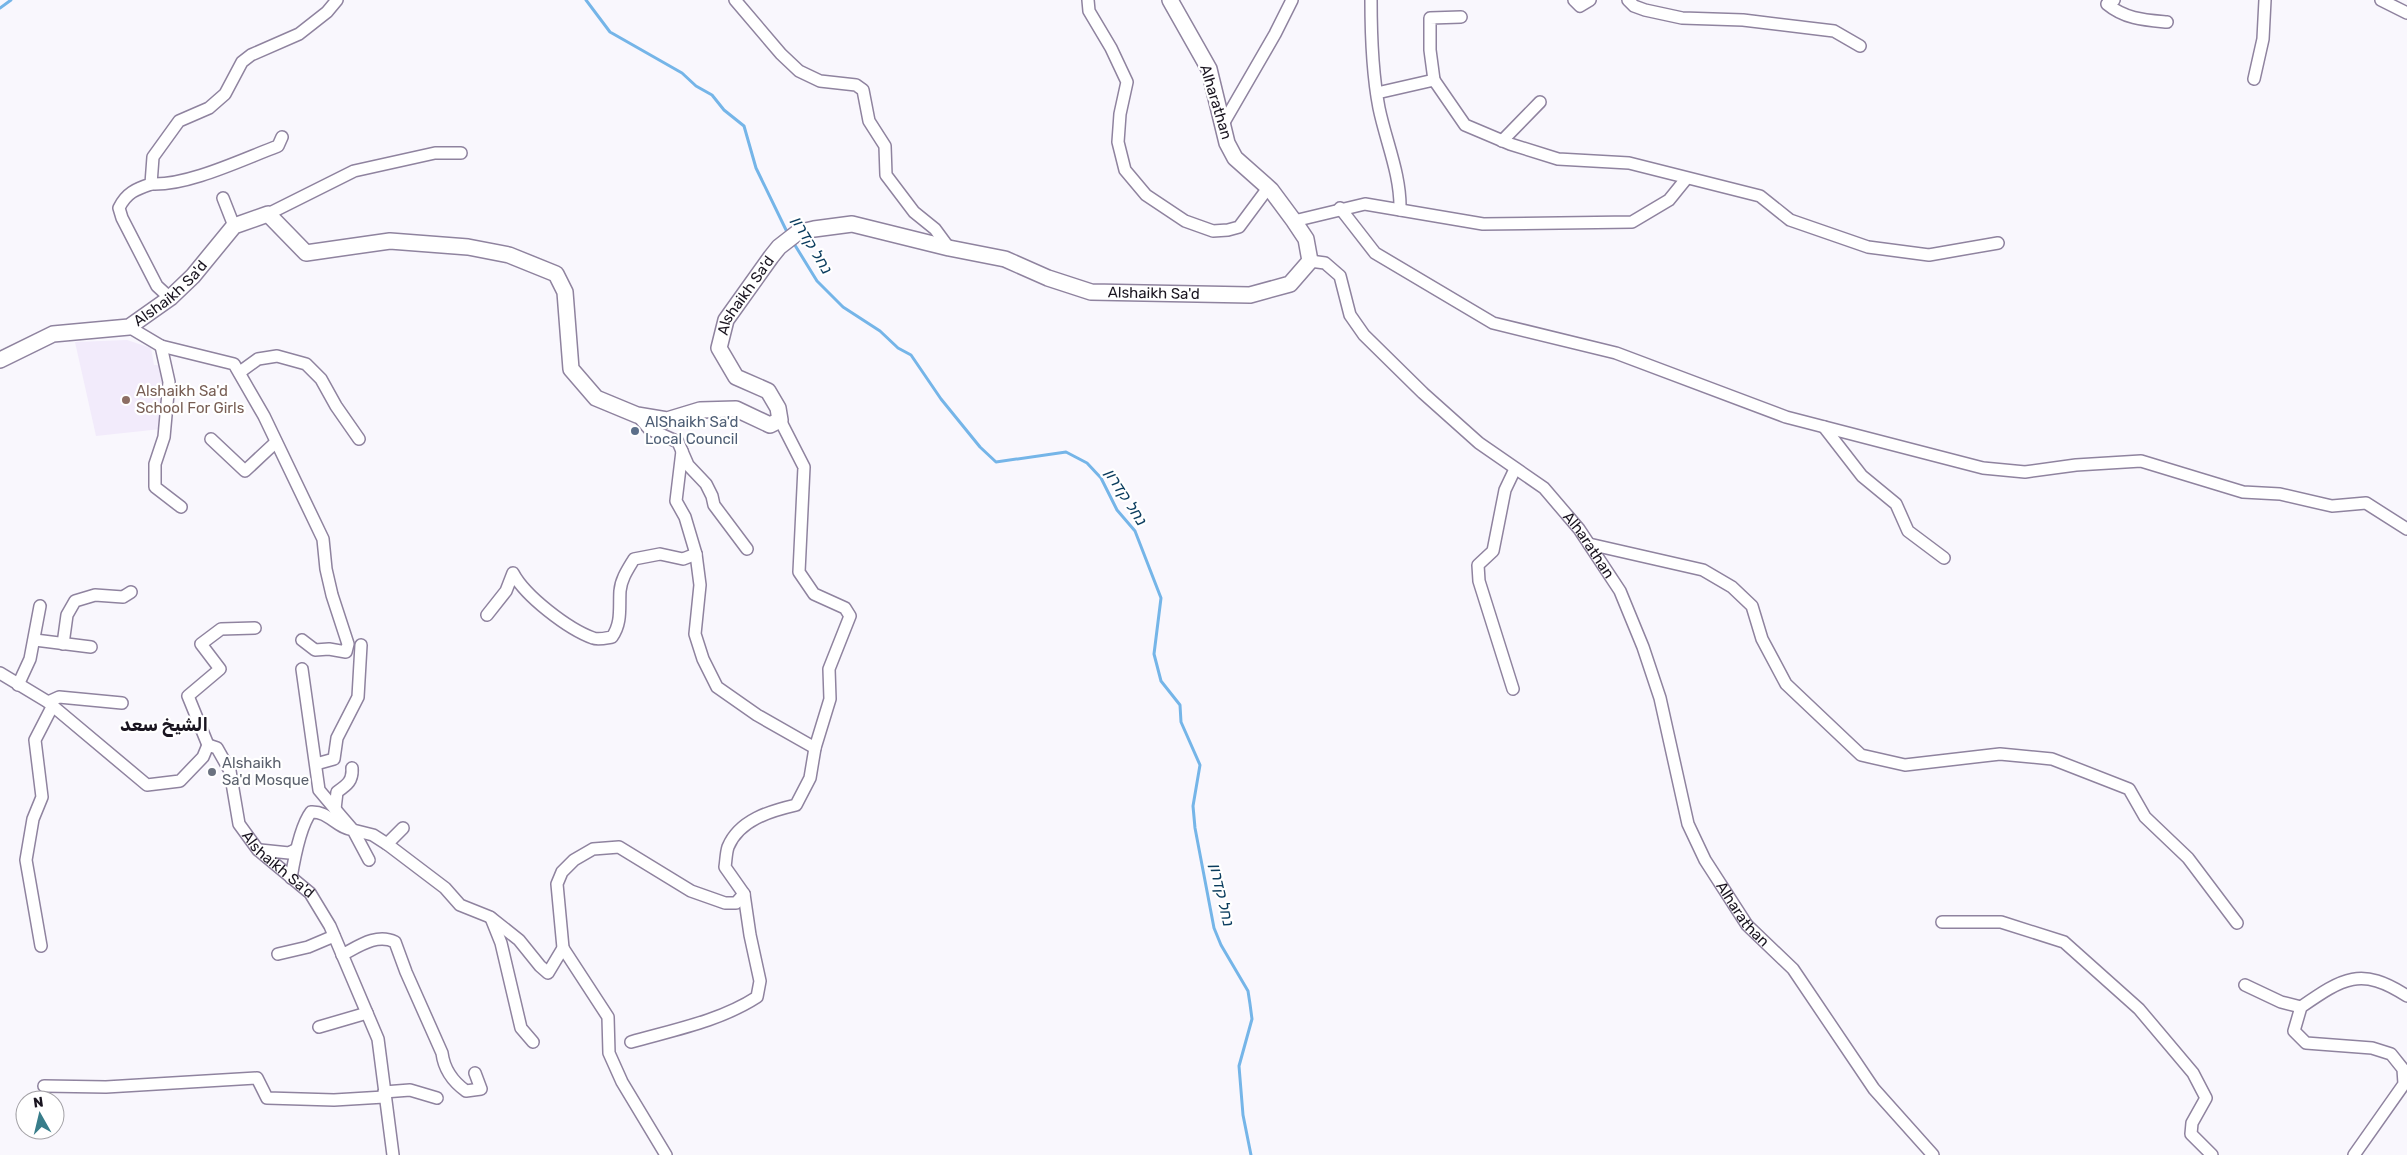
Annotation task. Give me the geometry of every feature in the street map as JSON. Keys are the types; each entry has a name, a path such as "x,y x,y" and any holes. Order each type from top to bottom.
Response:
{"street":[{"path":"151,184 153,157 179,121 210,108 226,94 242,62 251,55 299,34 327,12 337,0"},
{"path":"735,0 780,54 799,72 820,81 856,85 863,90 869,121 884,146 886,175 914,212 935,228 949,248"},
{"path":"1088,0 1089,11 1111,48 1127,82 1120,114 1118,142 1125,170 1146,195 1185,220 1213,230 1228,230 1240,227 1268,188"},
{"name":"Alharathan","path":"1170,0 1209,69 1227,143 1236,158 1268,188 1294,221 1306,239 1310,261 1325,263 1340,276 1350,315 1364,335 1423,393 1479,442 1515,470 1544,488 1579,528 1590,544 1620,591 1643,647 1660,698 1688,824 1705,860 1747,925 1793,969 1874,1088 1933,1155"},
{"path":"1223,124 1276,34 1292,0"},
{"path":"1371,0 1372,50 1379,108 1401,190 1400,210"},
{"path":"1574,0 1580,6 1590,0"},
{"path":"1628,0 1634,6 1645,10 1682,18 1743,20 1834,31 1860,46"},
{"path":"2114,0 2107,4 2117,12 2137,19 2167,22"},
{"path":"2254,79 2263,39 2265,0"},
{"path":"2381,0 2407,13"},
{"path":"1461,17 1430,18 1430,50 1434,80 1465,125 1502,141 1558,159 1629,163 1686,179 1760,196 1790,220 1868,247 1929,255 1998,243"},
{"path":"1377,93 1434,80"},
{"path":"1502,141 1540,102"},
{"path":"170,298 157,286 119,208 123,200 132,190 151,184 165,185 221,168 278,146 282,137"},
{"path":"223,198 234,226 268,214 354,171 435,153 461,153"},
{"path":"1294,221 1340,208 1365,204 1483,224 1632,222 1669,200 1686,179"},
{"path":"1340,208 1375,253 1494,323 1616,353 1786,417 1983,468 2025,472 2076,465 2141,461 2243,492 2280,494 2332,506 2366,503 2407,529"},
{"path":"268,214 306,253 390,241 468,247 509,255 556,274 565,292 572,369 596,398 637,415 667,420 700,410 736,409 770,425 780,420 804,467 799,572 814,594 845,608 850,616 829,669 830,699 816,748 810,778 796,805 776,810 741,826 728,847 725,867 744,894 750,935 760,981 757,997 742,1007 703,1021 631,1042"},
{"name":"Alshaikh Sa'd","path":"780,420 778,408 768,391 736,377 719,348 726,320 779,247 797,234 852,224 949,248 1005,259 1048,278 1091,292 1250,295 1290,284 1310,261"},
{"name":"Alshaikh Sa'd","path":"0,360 53,334 129,326 170,298 193,276 234,226"},
{"path":"129,326 160,346 234,364 240,372 323,539 326,569 348,644 346,652 329,649 314,650 302,640"},
{"path":"160,346 169,382 164,437 155,464 155,487 181,507"},
{"path":"240,372 258,359 277,356 306,364 321,379 336,406 359,439"},
{"path":"637,415 649,429 678,442 688,466 706,484 714,505 747,549"},
{"path":"1824,426 1862,476 1896,504 1908,531 1944,558"},
{"path":"211,439 245,471 276,442"},
{"path":"682,451 676,501 685,517 696,554 700,585 696,634 703,659 717,687 758,715 816,748"},
{"path":"1512,689 1479,581 1478,565 1492,551 1505,490 1515,470"},
{"path":"1590,544 1703,570 1732,587 1752,606 1762,640 1786,684 1861,754 1905,765 2000,754 2052,759 2129,789 2145,817 2188,858 2237,924"},
{"path":"487,615 506,591 513,573 517,582 554,616 594,639 612,637 618,628 620,590 624,575 634,559 660,554 683,559 696,554"},
{"path":"63,644 67,615 75,601 95,595 123,597 131,592"},
{"path":"18,685 30,659 40,606"},
{"path":"0,673 66,716 146,785 180,781 203,757 208,745 188,696 220,669 200,644 221,630 254,628"},
{"path":"35,640 91,647"},
{"path":"316,764 334,759 337,738 358,697 361,645"},
{"path":"302,669 320,790 353,830 369,860"},
{"path":"41,946 26,860 33,819 42,797 35,740 50,704 59,697 122,703"},
{"name":"Alshaikh Sa'd","path":"208,745 217,748 230,771 239,824 258,850 310,893 334,936 378,1039 393,1155"},
{"path":"335,809 337,792 348,784 352,777 352,768"},
{"path":"291,878 295,850 302,836 306,818 311,812 326,814 344,829 372,835 388,844 445,888 460,905 490,917 519,940 548,973 563,948"},
{"path":"388,844 403,828"},
{"path":"666,1155 622,1082 609,1053 608,1018 563,948 557,884 562,872 574,860 594,849 619,847 691,891 725,902 736,902 744,894"},
{"path":"258,850 289,853 295,850"},
{"path":"490,917 501,943 521,1028 533,1042"},
{"path":"1942,922 2001,922 2064,942 2139,1009 2193,1072 2206,1098 2192,1123 2191,1134 2212,1155"},
{"path":"278,954 308,947 334,936"},
{"path":"342,955 367,942 386,937 395,942 406,972 442,1053 444,1067 458,1085 466,1091 481,1089 475,1073"},
{"path":"2354,1155 2404,1084 2403,1069 2391,1054 2372,1048 2306,1044 2294,1031 2301,1007 2344,980 2366,977 2388,984 2407,996"},
{"path":"2245,985 2281,1002 2301,1007"},
{"path":"318,1027 367,1013"},
{"path":"44,1086 106,1087 257,1078 267,1098 334,1100 410,1090 437,1098"}],"shaded area":[{"name":"Alshaikh Sa'd School For Girls","path":"127,340 151,348 154,365 159,365 165,372 161,429 96,436 75,342"}],"waterway":[{"path":"0,8 11,0"},
{"name":"נחל קדרון","path":"586,0 610,32 682,73 696,86 712,95 724,110 744,126 756,168 788,234"},
{"name":"נחל קדרון","path":"793,242 817,281 843,307 880,331 898,348 911,355 941,399 980,447 996,462 1066,452 1087,463 1101,478 1117,510 1135,531 1161,598 1154,654 1161,681 1180,705 1181,722 1200,765 1193,806 1195,828 1214,928 1221,945 1248,991 1252,1019 1239,1066 1243,1115 1251,1155"}],"place":[{"name":"Alshaikh Sa'd School For Girls","path":"126,400"},
{"name":"AlShaikh Sa'd Local Council","path":"635,431"},
{"name":"Alshaikh Sa'd Mosque","path":"212,772"}],"district":[{"name":"الشيخ سعد","path":"164,725"}]}
